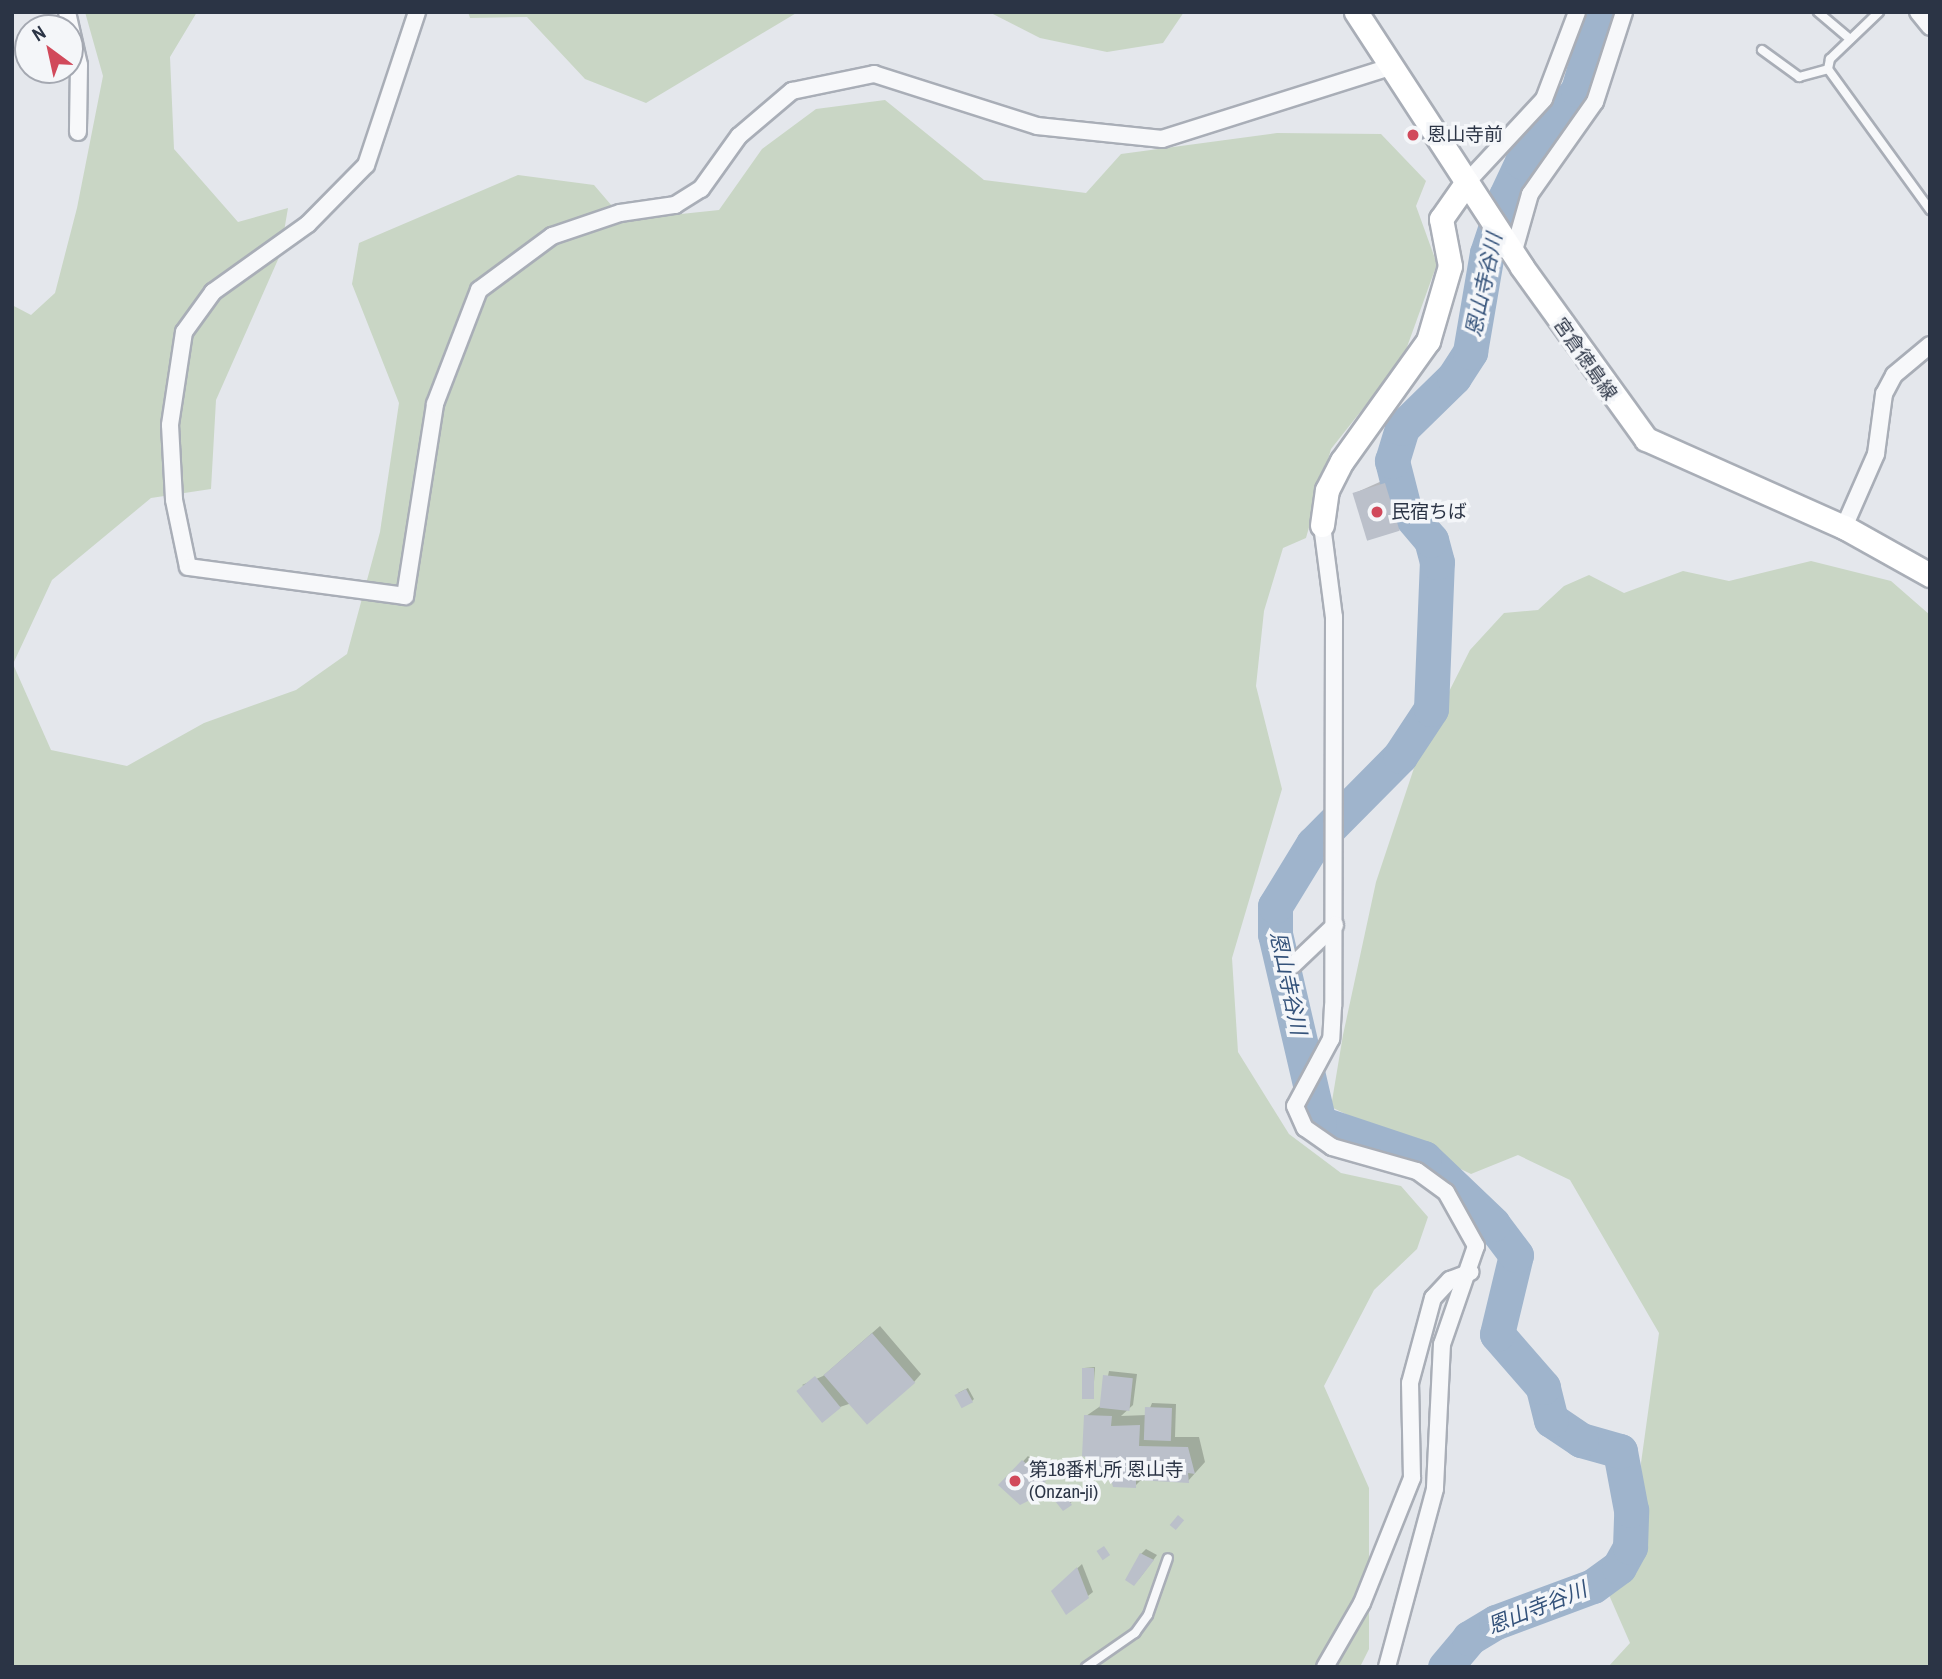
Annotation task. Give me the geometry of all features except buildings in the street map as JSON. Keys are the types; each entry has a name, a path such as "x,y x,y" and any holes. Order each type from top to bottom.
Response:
{"main road":[{"name":"宮倉徳島線","path":"1356,12 1509,248 1646,439 1844,527 1930,575"},
{"path":"1322,525 1327,490 1342,461 1428,341 1450,266 1441,219 1467,182"}],"street":[{"path":"67,12 79,65 78,132"},
{"path":"417,12 366,166 308,225 213,292 184,332 170,425 188,567 405,596 435,404 479,290 552,236 684,200 701,189 738,136 792,90 874,74 1037,126 1162,139 1393,66"},
{"path":"1467,182 1544,99 1577,12"},
{"path":"1509,248 1530,194 1595,102 1624,12"},
{"path":"1918,12 1929,26"},
{"path":"1844,527 1876,454 1884,394 1895,374 1930,345"},
{"path":"1322,525 1334,617 1332,787 1335,925 1331,1039 1322,1061 1299,1091 1295,1106 1305,1128 1332,1147 1417,1171 1447,1192 1476,1246 1471,1272 1442,1344 1435,1489 1387,1667"},
{"path":"1293,965 1335,925"},
{"path":"1325,1667 1362,1603 1412,1478 1410,1383 1433,1298 1450,1280 1471,1272"}],"lane":[{"path":"1818,12 1850,39"},
{"path":"1762,50 1798,77 1828,69 1850,39 1879,12"},
{"path":"1828,69 1930,210"},
{"path":"1086,1667 1135,1633 1168,1558"}],"green space":[{"path":"85,12 197,12 170,57 174,149 238,222 288,208 280,255 216,400 211,489 151,498 52,580 13,664 51,750 127,766 204,723 296,690 347,654 380,532 399,403 352,284 359,243 518,175 594,185 624,220 719,210 762,149 816,109 885,100 984,180 1086,193 1121,154 1277,133 1381,134 1426,181 1416,206 1437,264 1403,358 1331,449 1306,538 1283,548 1264,611 1256,686 1282,789 1232,958 1238,1052 1289,1134 1341,1173 1401,1186 1428,1217 1417,1249 1374,1290 1324,1386 1369,1488 1369,1649 1360,1667 12,1667 12,305 31,315 55,293 77,208 103,76"},
{"path":"468,12 798,12 646,103 585,79 527,17 470,18"},
{"path":"989,12 1184,12 1163,43 1107,52 1040,38"},
{"path":"1811,561 1891,581 1930,615 1930,1667 1608,1667 1630,1643 1609,1595 1643,1543 1641,1463 1659,1333 1570,1180 1518,1155 1471,1174 1331,1107 1343,1035 1376,882 1421,747 1470,650 1504,613 1538,610 1564,586 1589,575 1624,593 1683,571 1729,581"}],"waterway":[{"name":"恩山寺谷川","path":"1445,1667 1469,1638 1496,1622 1593,1586 1619,1567 1630,1547 1631,1510 1620,1451 1581,1440 1551,1420 1543,1387 1497,1334 1516,1255 1493,1224 1424,1158 1319,1123 1275,934 1275,906 1313,844 1400,756 1431,709 1437,562 1431,540 1404,508 1392,461 1402,428 1454,377 1470,352 1487,253 1506,196 1522,162 1578,90 1601,12"}],"place":[{"name":"恩山寺前","path":"1413,135"},
{"name":"民宿ちば","path":"1377,512"},
{"name":"第18番札所 恩山寺 (Onzan-ji)","path":"1015,1481"}]}
